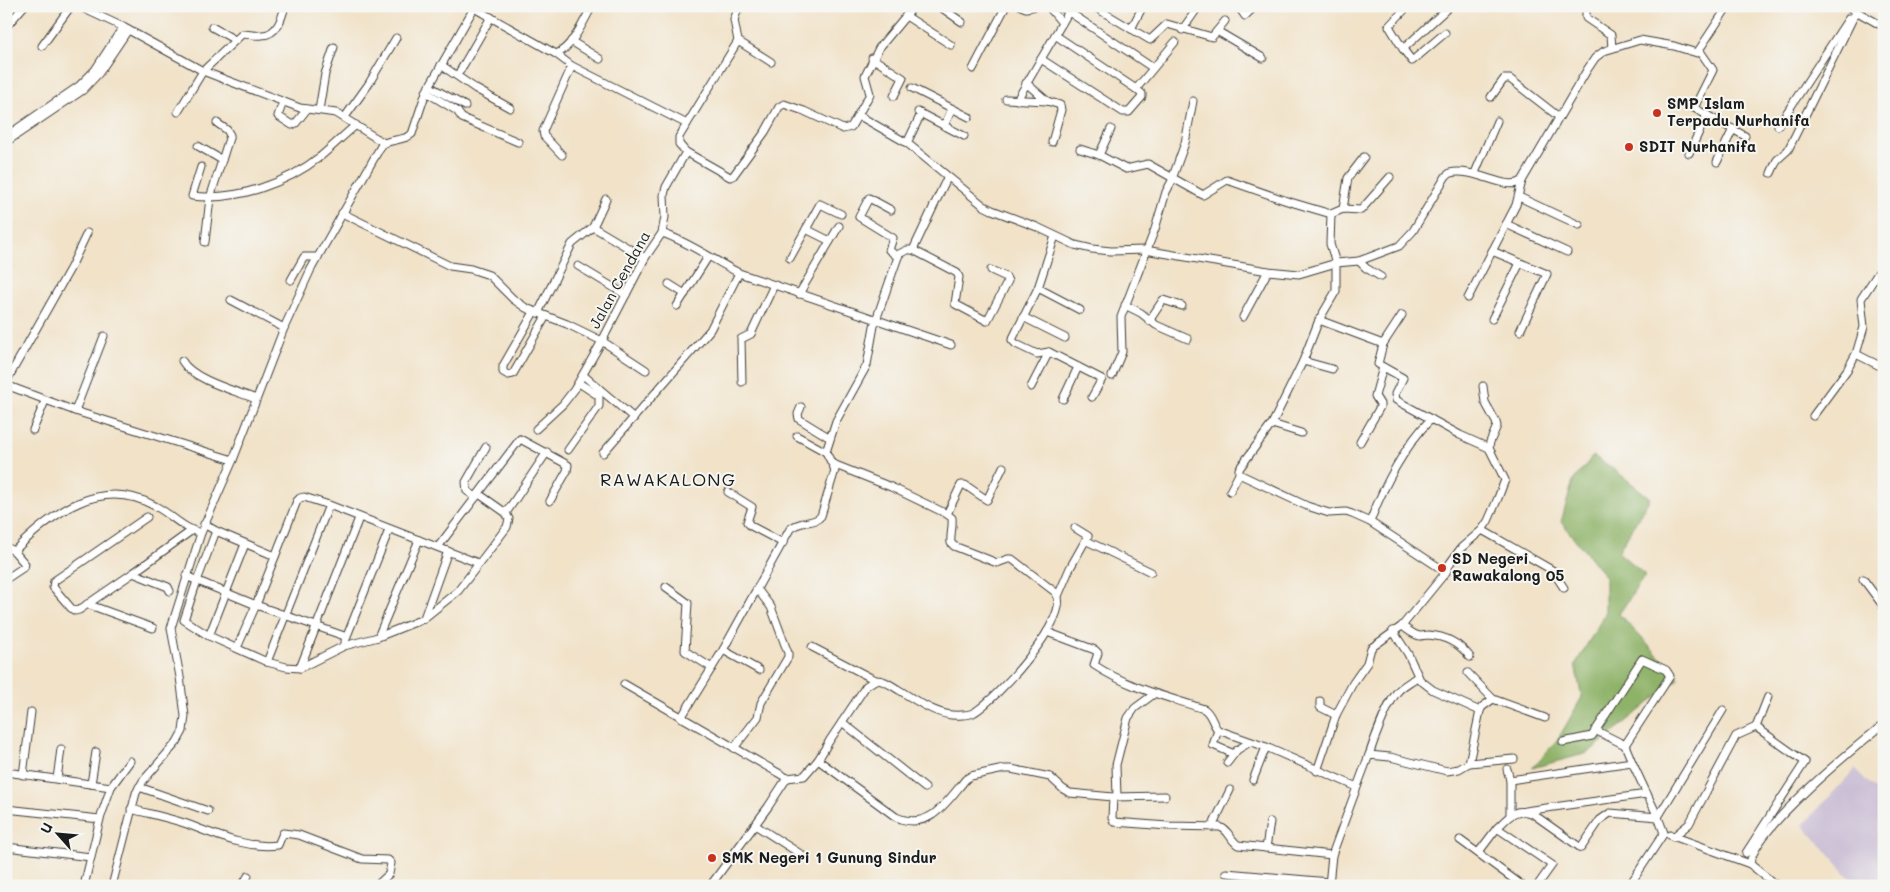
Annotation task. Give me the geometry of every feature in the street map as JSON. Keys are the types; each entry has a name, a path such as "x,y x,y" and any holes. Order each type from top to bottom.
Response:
{"street":[{"path":"6,27 24,6"},
{"path":"42,46 71,6"},
{"path":"78,6 203,71 307,110 331,111 345,117 384,143 407,138 412,134 428,89 472,7 556,54 572,66 687,124"},
{"path":"178,112 203,71 242,34 263,36 272,32 279,24 285,6"},
{"path":"556,54 565,49 571,42 592,6"},
{"path":"739,6 734,20 738,41 678,141 686,152 731,177 736,174 781,105 804,110 843,129 851,126 870,94 865,76 872,58 914,6"},
{"path":"939,6 962,22"},
{"path":"973,69 1006,6"},
{"path":"1021,6 1026,8 1036,6"},
{"path":"1048,6 1062,23"},
{"path":"1060,6 1152,68"},
{"path":"1092,6 1150,40 1165,25 1212,38 1225,20"},
{"path":"1131,29 1143,6"},
{"path":"1182,30 1199,6"},
{"path":"1238,6 1245,16 1255,6"},
{"path":"1408,6 1389,26 1412,61 1445,33"},
{"path":"1403,49 1450,6"},
{"path":"1586,6 1586,18 1611,35 1612,48"},
{"path":"1468,298 1519,197 1522,181 1596,58 1604,51 1640,40 1674,46 1697,53 1728,6"},
{"path":"1847,6 1884,27"},
{"path":"1778,126 1855,11"},
{"path":"1771,173 1776,160 1788,150 1855,11"},
{"path":"1017,100 1068,13"},
{"path":"906,16 951,45"},
{"path":"460,71 491,17"},
{"path":"212,26 235,40"},
{"path":"6,136 79,86 95,70 125,29"},
{"path":"6,142 83,90 99,73 125,29"},
{"path":"1217,31 1263,58"},
{"path":"1040,60 1126,113 1142,97 1142,94 1136,89 1055,35"},
{"path":"345,117 368,85 396,38"},
{"path":"738,41 771,62"},
{"path":"571,42 600,59"},
{"path":"1136,89 1175,42"},
{"path":"319,110 325,74 334,47"},
{"path":"1700,51 1713,70 1694,108 1745,136"},
{"path":"872,58 903,78 894,96"},
{"path":"441,65 476,89 510,108"},
{"path":"562,155 544,136 543,131 572,66"},
{"path":"1491,97 1500,82 1504,79 1510,79 1560,117"},
{"path":"1026,83 1047,101"},
{"path":"912,88 969,117"},
{"path":"428,89 465,106"},
{"path":"428,89 457,111 462,118 518,142"},
{"path":"1006,98 1047,101 1058,104 1061,108 1052,142"},
{"path":"1112,376 1122,352 1120,323 1185,143 1193,101"},
{"path":"283,102 278,116 292,125 307,110"},
{"path":"944,126 952,109"},
{"path":"906,143 920,113 964,136"},
{"path":"858,115 906,143 947,178 992,210 1037,226 1075,245 1110,252 1146,250 1268,271 1298,274 1336,263 1359,261 1393,249 1413,231 1446,176 1450,173 1475,173 1509,185 1517,185 1522,181"},
{"path":"1689,153 1707,115"},
{"path":"1475,173 1497,121"},
{"path":"205,242 210,198 230,134 217,123"},
{"path":"201,167 192,196 210,198 230,196 268,185 298,171 320,156 356,124"},
{"path":"1100,155 1111,129"},
{"path":"1717,162 1733,129"},
{"path":"112,886 138,787 177,742 183,731 184,716 180,677 171,628 200,534 233,460 284,328 318,257 384,143"},
{"path":"198,146 222,160"},
{"path":"1080,149 1100,155 1126,169 1148,164 1203,196 1224,181 1229,181 1287,202 1331,214 1343,209 1361,210 1390,177"},
{"path":"662,233 665,217 664,195 666,187 686,152"},
{"path":"1343,209 1348,178 1364,158"},
{"path":"913,250 947,178"},
{"path":"1519,197 1579,225"},
{"path":"891,210 869,198 859,217 893,238 889,250 898,257"},
{"path":"546,316 513,374 508,375 503,372 503,366 536,312 572,244 593,227 606,199"},
{"path":"790,258 820,204 840,214"},
{"name":"Jalan Cendana","path":"342,213 450,266 471,269 489,275 513,299 536,312 602,341 645,258 662,233 681,240 739,273 950,346"},
{"path":"1230,491 1239,474 1239,469 1272,424 1303,361 1319,320 1336,291 1336,263 1330,244 1331,214"},
{"path":"1506,224 1567,252"},
{"path":"799,294 839,226"},
{"path":"593,227 645,258"},
{"path":"806,229 830,241"},
{"path":"87,233 72,267 6,384 45,401 233,460"},
{"path":"1055,236 1038,288 1013,338 1013,342 1037,354 1050,352 1102,379 1092,397"},
{"path":"826,452 838,416 867,365 876,321 901,252 913,250 957,273 959,277 955,304 987,321 1008,281 1006,277 991,270"},
{"path":"1492,251 1547,274 1520,331"},
{"path":"292,280 304,257 318,257"},
{"path":"677,306 708,257"},
{"path":"1359,261 1366,268 1381,277"},
{"path":"1492,319 1520,263"},
{"path":"1813,416 1856,354 1864,327 1861,299 1884,264"},
{"path":"578,266 626,295"},
{"path":"1243,317 1268,271"},
{"path":"603,453 710,330 739,273"},
{"path":"669,284 684,294"},
{"path":"742,382 740,339 751,334 774,286"},
{"path":"1038,288 1080,310"},
{"path":"231,300 284,328"},
{"path":"1149,320 1163,300 1182,306"},
{"path":"1126,305 1149,320 1188,339"},
{"path":"1402,315 1383,344 1377,362 1403,378 1395,394 1396,400 1489,448"},
{"path":"1023,317 1064,338"},
{"path":"1319,320 1383,344"},
{"path":"75,411 104,336"},
{"path":"536,429 563,404 579,383 602,341 646,370"},
{"path":"1031,387 1050,352"},
{"path":"1856,354 1884,368"},
{"path":"182,361 188,369 199,376 256,399"},
{"path":"1303,361 1332,369"},
{"path":"1063,399 1078,367"},
{"path":"1360,442 1380,407 1375,396 1383,367"},
{"path":"583,375 634,418"},
{"path":"568,450 599,406 600,401 599,396 579,383"},
{"path":"1317,770 1336,715 1353,683 1367,663 1371,648 1402,626 1446,572 1461,548 1482,530 1498,498 1504,480 1489,448 1497,426 1494,416 1485,402 1483,386"},
{"path":"32,430 45,401"},
{"path":"801,407 798,414 800,419 830,438"},
{"path":"1370,522 1378,501 1396,470 1422,429 1432,419"},
{"path":"1272,424 1301,433"},
{"path":"681,718 723,650 790,530 794,525 802,522 816,521 821,516 835,470 826,452 797,436"},
{"path":"438,547 520,439 567,463 569,468 550,501"},
{"path":"216,532 184,620 209,636 267,662 286,667 300,668 344,646 378,637 424,619 458,591 507,527 506,513 467,491 466,482 486,447"},
{"path":"506,513 547,452"},
{"path":"833,464 892,487 947,514 952,518 953,532 951,543 954,546 997,563 1012,559 1058,596"},
{"path":"947,514 961,484 987,500 1003,467"},
{"path":"1239,474 1307,506 1329,513 1349,512 1370,522 1446,572"},
{"path":"728,492 751,505 752,509 747,522 750,526 783,542"},
{"path":"14,550 56,513 88,498 111,495 143,501 155,506 190,531 200,534"},
{"path":"237,648 297,501 300,498 304,497 329,506 478,563"},
{"path":"267,662 329,506"},
{"path":"147,517 54,581 54,587 71,608 75,611 79,610 190,531"},
{"path":"300,668 359,518"},
{"path":"204,524 216,532 275,556"},
{"path":"812,647 875,680 885,682 923,705 948,714 961,716 973,713 1006,684 1026,662 1047,632 1058,609 1058,596 1077,555 1087,541 1088,535 1075,528"},
{"path":"344,646 389,530"},
{"path":"1482,530 1552,570 1564,588"},
{"path":"378,637 419,540"},
{"path":"1087,541 1152,572"},
{"path":"209,636 245,544"},
{"path":"6,547 14,550 25,565 6,579"},
{"path":"424,619 448,551"},
{"path":"133,573 168,587 170,591"},
{"path":"186,576 256,605 347,637"},
{"path":"1863,579 1884,607"},
{"path":"666,587 688,603 685,651 712,668"},
{"path":"734,748 758,717 761,703 788,657 771,607 757,589"},
{"path":"87,604 153,628"},
{"path":"1402,626 1420,636 1429,635 1451,641 1462,648 1470,657"},
{"path":"1393,631 1408,654 1420,680 1433,690 1480,712"},
{"path":"1047,632 1095,650 1098,653 1093,663 1094,665 1116,679 1154,694 1204,709 1218,730 1266,747 1357,788"},
{"path":"723,650 759,670"},
{"path":"1562,742 1592,736 1642,659 1666,670 1670,676 1625,745"},
{"path":"1468,672 1493,699 1545,718"},
{"path":"1226,872 1329,884 1332,854 1376,736 1399,690 1418,676"},
{"path":"624,684 787,778 804,776 818,760 866,686 875,680"},
{"path":"1154,694 1135,708 1128,718 1116,765 1112,818 1114,822 1226,829 1238,845 1332,854"},
{"path":"1673,836 1689,824 1736,736 1756,727 1768,697"},
{"path":"1470,763 1480,712 1482,707 1493,699"},
{"path":"1320,701 1320,707 1336,715"},
{"path":"1658,817 1723,710"},
{"path":"23,775 32,712"},
{"path":"842,722 925,788"},
{"path":"1750,864 1750,858 1782,814 1847,754 1884,724"},
{"path":"1746,853 1805,762 1756,727"},
{"path":"1218,730 1213,745 1234,754"},
{"path":"1595,730 1625,745 1664,833"},
{"path":"1227,763 1234,754 1250,742"},
{"path":"1253,780 1266,747"},
{"path":"57,779 61,749"},
{"path":"91,784 96,752"},
{"path":"1369,755 1390,757 1447,770 1459,769 1470,763 1514,759"},
{"path":"818,760 896,817 917,822 939,811 966,778 1004,769 1050,778 1070,793 1115,797 1165,796"},
{"path":"84,886 100,819 111,787 130,761"},
{"path":"1510,780 1632,762"},
{"path":"1507,770 1510,780 1510,816"},
{"path":"6,772 111,787"},
{"path":"710,886 787,778"},
{"path":"138,787 208,811"},
{"path":"1212,827 1230,790"},
{"path":"1478,853 1497,828 1515,812 1647,794"},
{"path":"6,809 100,819"},
{"path":"131,809 188,824 216,836 250,843 278,845 283,833 288,832 362,859 388,860 391,863 389,874 376,886"},
{"path":"1524,811 1533,814 1581,848 1600,820 1610,813 1658,817"},
{"path":"1266,848 1270,822"},
{"path":"754,825 802,855"},
{"path":"1497,828 1552,865 1537,886"},
{"path":"1664,833 1750,864 1776,886"},
{"path":"1629,886 1664,833"},
{"path":"1460,840 1520,885"},
{"path":"6,847 91,856"},
{"path":"242,886 248,876"}],"shaded area":[{"path":"1855,769 1884,798 1884,886 1857,886 1803,825"}],"green space":[{"path":"1593,456 1611,467 1650,498 1618,552 1645,575 1619,614 1679,678 1588,753 1532,768 1557,741 1582,697 1575,665 1605,614 1605,576 1561,522 1573,481"}],"place":[{"name":"SMP Islam Terpadu Nurhanifa","path":"1657,113"},
{"name":"SDIT Nurhanifa","path":"1629,147"},
{"name":"SD Negeri Rawakalong 05","path":"1442,568"},
{"name":"SMK Negeri 1 Gunung Sindur","path":"712,858"}],"district":[{"name":"RAWAKALONG","path":"668,480"}]}
